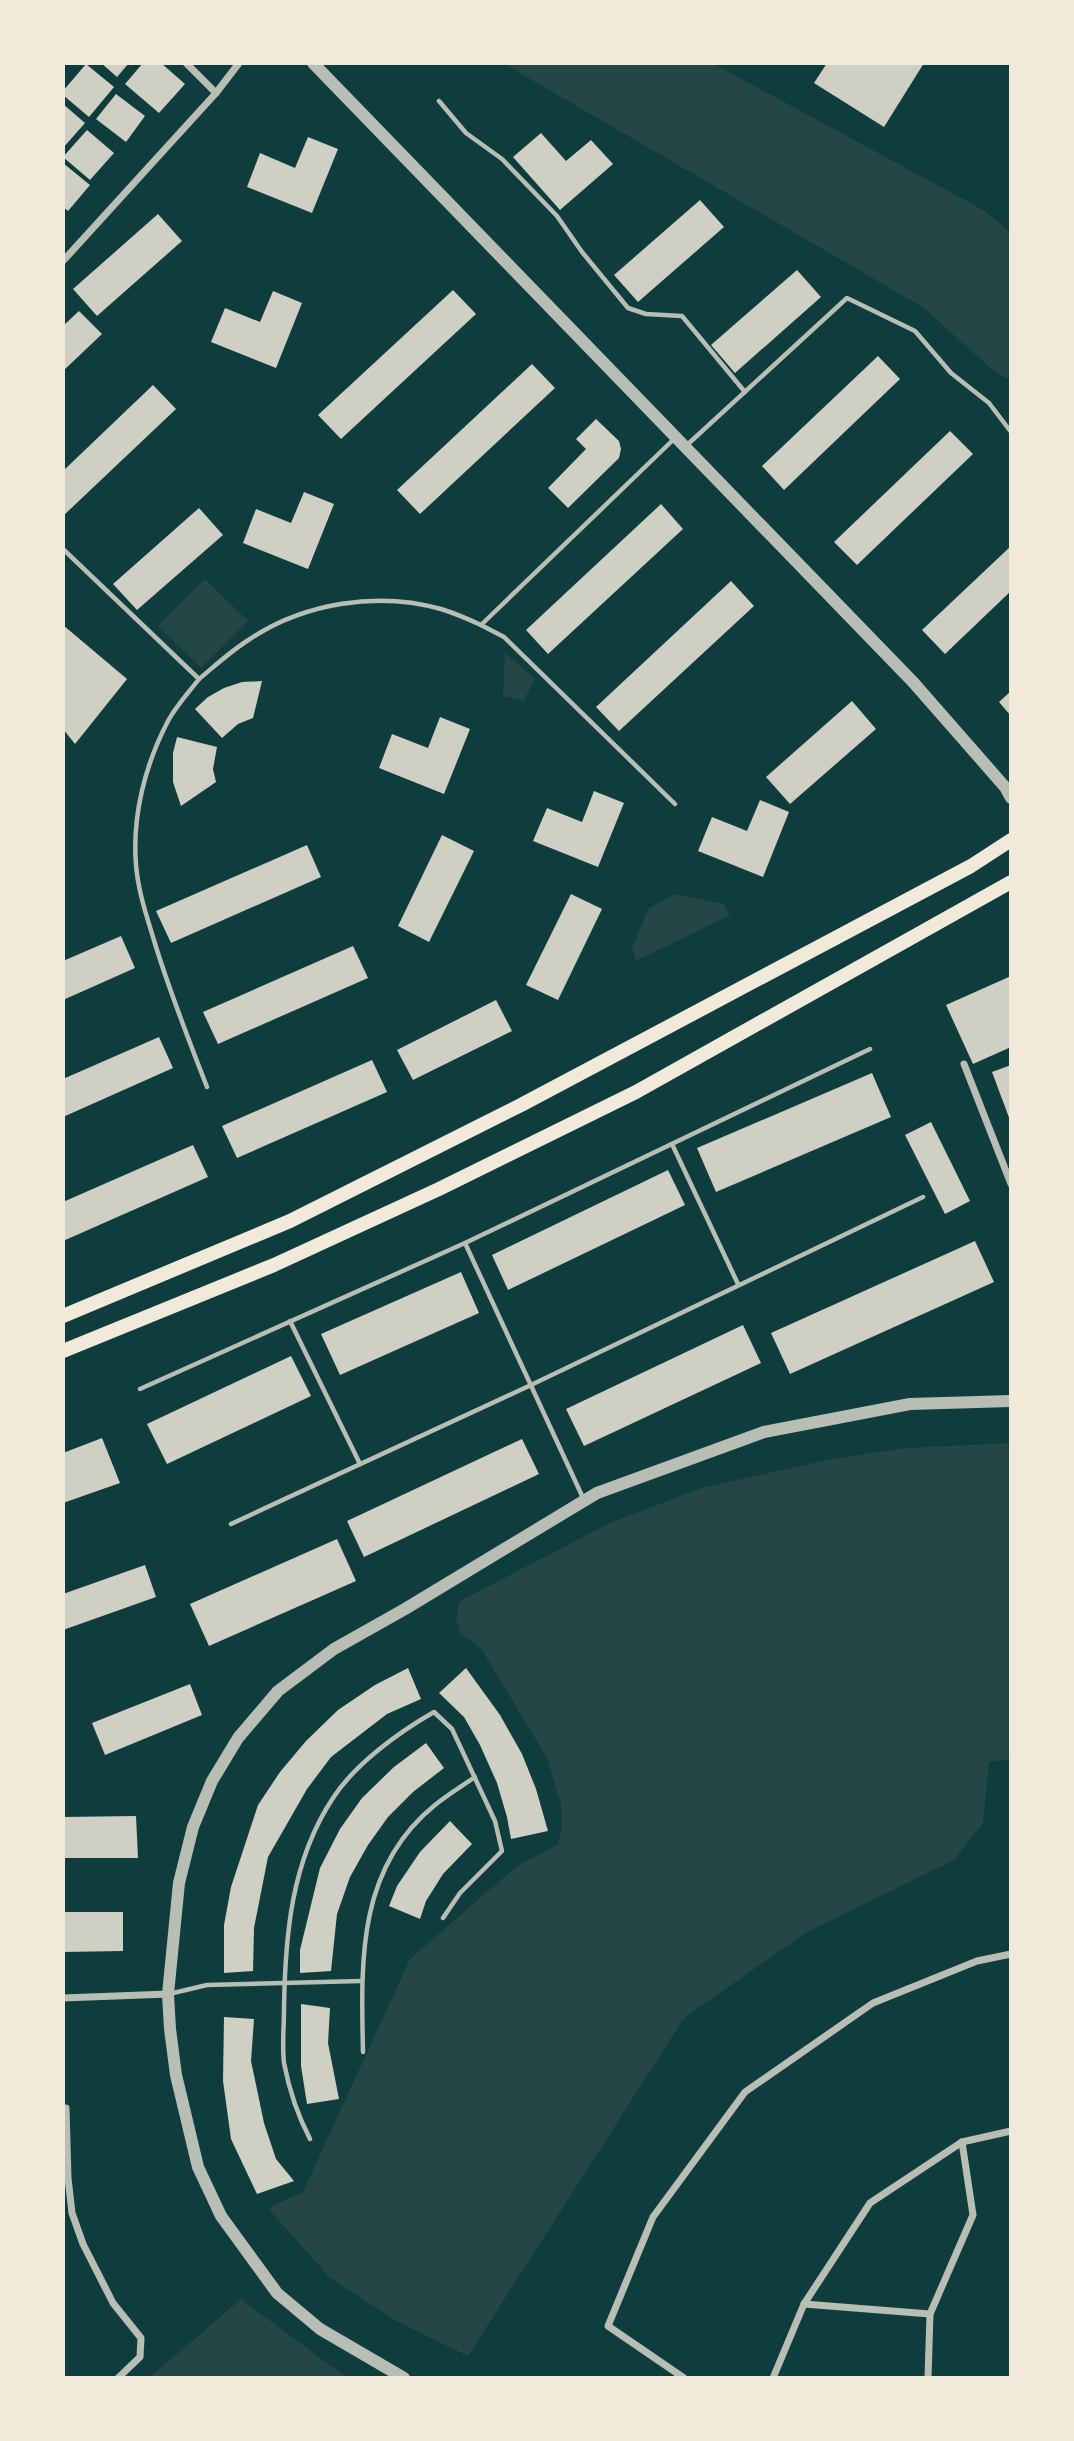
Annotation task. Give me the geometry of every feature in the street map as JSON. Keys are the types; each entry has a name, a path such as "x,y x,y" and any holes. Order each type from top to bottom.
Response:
{"main road":[{"path":"63,1316 290,1221 363,1185 534,1099 971,866 1011,840"},
{"path":"63,1351 274,1265 439,1189 636,1092 1011,882"}],"street":[{"path":"186,63 216,93"},
{"path":"63,261 216,93 239,63"},
{"path":"313,63 913,682 1005,787 1011,798"},
{"path":"964,1064 1011,1184"},
{"path":"404,2378 320,2329 277,2293 220,2216 198,2166 176,2075 168,1994 179,1883 193,1827 212,1781 238,1738 278,1691 334,1649 597,1493 764,1432 910,1404 1011,1401"},
{"path":"684,2378 608,2326 653,2217 745,2092 873,2003 977,1961 1011,1954"},
{"path":"63,1998 168,1994"},
{"path":"63,2108 66,2108 72,2213 83,2244 113,2303 141,2338 140,2357 118,2378"},
{"path":"773,2378 804,2304 870,2203 962,2142 1011,2131"},
{"path":"928,2378 930,2314 972,2215 962,2142"},
{"path":"804,2304 930,2314"}],"lane":[{"path":"439,101 466,133 502,159 557,216 582,252 628,308 646,314 682,316 745,392"},
{"path":"481,625 681,441 745,392 847,298 915,331 951,373 989,403 1011,432"},
{"path":"63,549 200,679"},
{"path":"207,1087 167,983 142,903 136,864 137,820 148,769 169,718 200,679 251,638 293,617 335,605 363,601 397,602 440,609 481,625 504,637 675,804"},
{"path":"140,1389 465,1242 870,1049"},
{"path":"672,1144 738,1284"},
{"path":"231,1524 531,1385 923,1197"},
{"path":"465,1242 584,1500"},
{"path":"290,1321 360,1464"},
{"path":"310,2139 299,2118 284,2062 288,1923 305,1851 333,1797 368,1759 407,1727 434,1712 452,1729 495,1821 502,1851 460,1893 443,1918"},
{"path":"363,2052 362,1981 368,1921 378,1881 400,1842 434,1806 475,1777"},
{"path":"168,1994 207,1984 362,1981"}],"shaded area":[{"path":"503,63 712,63 985,211 1011,233 1011,381 989,367 924,308"},
{"path":"205,579 248,621 201,668 158,626"},
{"path":"505,653 535,679 524,700 503,696"},
{"path":"676,894 723,904 730,915 636,961 632,948 649,908"},
{"path":"1011,1443 1011,1759 989,1762 983,1823 954,1860 807,1932 684,2018 468,2356 396,2321 329,2277 268,2208 303,2192 410,1959 517,1866 558,1845 562,1825 561,1804 547,1758 482,1650 460,1633 456,1617 460,1601 610,1523 701,1488 832,1459 906,1448"},
{"path":"241,2299 347,2378 149,2378"}],"building":[{"path":"101,63 129,63 117,77"},
{"path":"143,63 161,63 185,84 159,113 125,84"},
{"path":"827,63 924,63 884,127 814,83"},
{"path":"86,64 114,87 89,117 63,95 63,91"},
{"path":"116,94 145,116 126,142 96,119"},
{"path":"63,104 85,123 63,148"},
{"path":"87,130 114,153 90,180 63,157"},
{"path":"541,133 566,161 591,140 613,164 560,210 513,157"},
{"path":"308,137 338,149 312,213 247,187 260,153 295,168"},
{"path":"63,163 90,185 68,211 63,207"},
{"path":"700,200 724,227 638,302 614,275"},
{"path":"158,214 182,241 97,316 73,289"},
{"path":"797,270 821,297 735,373 711,345"},
{"path":"453,290 476,314 341,439 318,415"},
{"path":"273,291 302,303 276,368 211,342 225,308 260,322"},
{"path":"79,311 102,334 63,371 63,326"},
{"path":"878,356 900,379 784,490 762,466"},
{"path":"532,364 555,388 420,514 397,490"},
{"path":"153,385 176,409 63,516 63,471"},
{"path":"596,419 619,441 619,458 568,508 548,488 586,449 576,439"},
{"path":"950,431 973,454 857,565 834,542"},
{"path":"304,492 334,504 308,569 243,543 256,509 291,523"},
{"path":"661,504 683,529 548,654 526,630"},
{"path":"199,508 223,535 137,610 113,584"},
{"path":"1011,546 1011,591 945,654 922,630"},
{"path":"731,581 754,606 619,731 596,707"},
{"path":"63,625 127,679 75,744 63,729"},
{"path":"262,681 253,718 238,724 222,738 195,709 224,688 242,682"},
{"path":"1011,691 1011,716 999,702"},
{"path":"852,701 876,729 790,804 766,777"},
{"path":"440,717 470,729 444,794 379,768 392,734 428,748"},
{"path":"177,737 217,747 213,769 216,782 181,806 173,782 173,753"},
{"path":"594,791 624,803 598,867 533,841 547,808 582,822"},
{"path":"760,800 789,812 763,877 698,851 712,817 747,831"},
{"path":"442,835 474,851 429,942 398,926"},
{"path":"307,845 321,877 171,943 156,911"},
{"path":"571,894 602,909 558,1000 526,985"},
{"path":"121,936 135,968 63,1000 63,961"},
{"path":"353,946 368,978 218,1044 203,1012"},
{"path":"1011,976 1011,1047 973,1064 946,1005"},
{"path":"496,1000 512,1031 413,1080 397,1050"},
{"path":"159,1037 173,1068 63,1117 63,1079"},
{"path":"372,1060 387,1092 237,1158 222,1126"},
{"path":"1011,1065 1011,1123 992,1072"},
{"path":"872,1073 891,1117 716,1192 697,1148"},
{"path":"931,1122 970,1201 945,1214 905,1135"},
{"path":"193,1145 208,1177 63,1241 63,1202"},
{"path":"668,1170 685,1205 508,1290 492,1255"},
{"path":"975,1241 994,1282 790,1374 771,1333"},
{"path":"461,1272 479,1313 340,1375 321,1334"},
{"path":"743,1325 761,1363 584,1446 566,1409"},
{"path":"291,1356 311,1396 167,1464 147,1424"},
{"path":"102,1438 120,1483 63,1503 63,1453"},
{"path":"522,1439 539,1474 364,1557 347,1521"},
{"path":"337,1539 356,1581 209,1646 190,1604"},
{"path":"145,1565 156,1597 63,1630 63,1594"},
{"path":"408,1668 421,1699 387,1714 331,1757 307,1789 268,1857 254,1928 253,1971 224,1973 224,1925 231,1887 258,1805 280,1772 306,1741 338,1710 375,1685"},
{"path":"466,1668 500,1715 522,1754 548,1831 511,1839 497,1783 480,1745 464,1717 439,1693"},
{"path":"190,1684 202,1715 105,1755 92,1723"},
{"path":"426,1743 444,1768 413,1792 388,1817 350,1877 337,1914 331,1971 300,1973 300,1950 320,1868 340,1829 362,1798 394,1767"},
{"path":"136,1816 138,1858 63,1858 63,1817"},
{"path":"450,1821 472,1844 443,1874 426,1901 420,1919 389,1906 397,1886 420,1852"},
{"path":"63,1912 123,1912 123,1951 63,1952"},
{"path":"301,2004 330,2008 328,2043 339,2099 307,2104 301,2066"},
{"path":"224,2017 254,2019 251,2061 264,2123 276,2159 294,2181 257,2194 231,2139 223,2081"}]}
